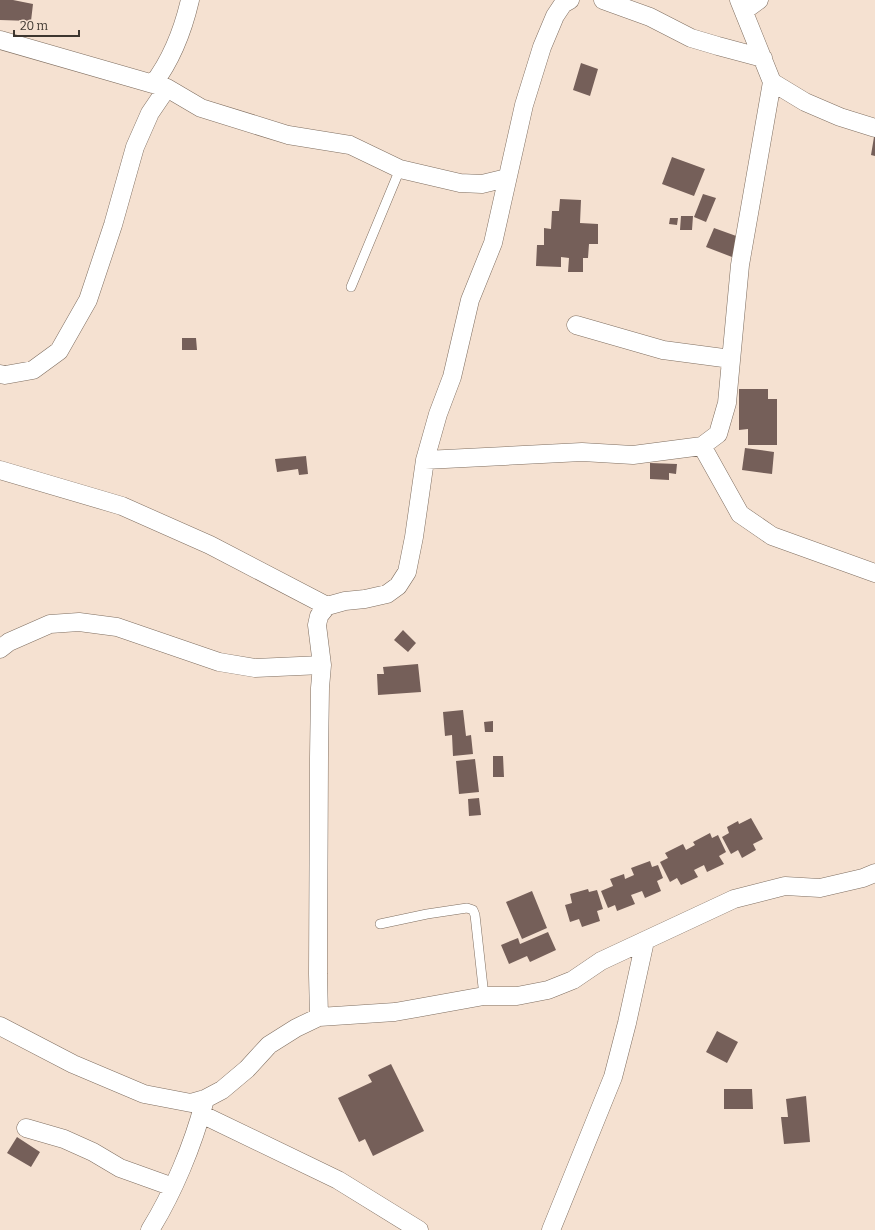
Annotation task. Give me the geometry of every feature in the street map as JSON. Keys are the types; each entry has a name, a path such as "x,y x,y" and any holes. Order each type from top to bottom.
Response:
{"street":[{"path":"0,374 5,375 33,370 59,351 88,300 113,225 135,148 160,86 159,76 172,54 183,28 190,0"},
{"path":"319,1017 319,757 320,688 322,665 317,626 319,616 327,606 345,601 365,599 386,594 398,586 407,572 414,537 425,460 438,414 452,377 470,300 493,243 524,105 542,47 555,16 563,4 570,0"},
{"path":"603,0 650,17 691,38 763,58"},
{"path":"425,460 582,452 633,455 702,446 718,434 727,403 740,265 772,82 742,5 759,0"},
{"path":"0,40 160,86 201,108 288,136 350,145 400,169 460,183 482,184 507,178"},
{"path":"772,82 805,102 840,117 875,128"},
{"path":"576,325 663,350 730,359"},
{"path":"702,446 740,514 772,536 875,573"},
{"path":"0,470 122,506 210,545 327,606"},
{"path":"0,649 9,642 50,624 79,622 117,627 219,662 255,668 322,665"},
{"path":"150,1230 163,1209 198,1128 203,1107 247,1069 269,1045 296,1028 319,1017 394,1012 484,996 517,996 548,990 573,980 602,961 734,899 785,886 820,888 863,878 875,873"},
{"path":"552,1230 613,1077 627,1023 645,941"},
{"path":"0,1026 73,1064 144,1094 191,1103 203,1107 338,1180 419,1230"},
{"path":"26,1128 64,1139 93,1152 120,1168 172,1186"}],"lane":[{"path":"351,287 400,169"},
{"path":"380,924 427,914 467,908 473,910 475,915 484,996"}],"building":[{"path":"0,0 13,0 33,4 31,21 0,20"},
{"path":"581,63 598,69 590,96 573,90"},
{"path":"875,137 875,156 871,155"},
{"path":"672,157 705,169 694,196 662,184"},
{"path":"703,194 716,198 706,222 694,217"},
{"path":"560,199 581,200 580,223 598,224 598,244 589,244 588,258 583,258 583,272 568,272 569,258 561,257 561,267 536,266 537,245 544,245 544,228 551,229 552,211 559,211"},
{"path":"681,216 693,216 692,230 680,230"},
{"path":"670,218 678,218 677,225 669,224"},
{"path":"714,228 739,237 732,257 706,247"},
{"path":"182,338 196,338 197,350 182,350"},
{"path":"739,389 768,389 768,399 777,399 777,445 748,445 748,429 739,430"},
{"path":"745,448 774,452 772,474 742,470"},
{"path":"306,456 308,474 299,475 298,469 277,472 275,459"},
{"path":"650,463 677,464 676,474 669,473 669,480 650,479"},
{"path":"403,630 416,643 408,652 394,640"},
{"path":"418,664 421,692 378,695 377,674 384,674 383,667"},
{"path":"463,710 466,736 471,735 473,754 453,756 452,735 445,736 443,712"},
{"path":"493,721 493,732 485,732 484,722"},
{"path":"493,756 503,756 504,777 493,777"},
{"path":"475,759 479,792 459,794 456,761"},
{"path":"479,798 481,815 469,816 468,799"},
{"path":"751,818 763,839 753,844 756,850 742,858 738,850 731,854 722,837 729,833 727,827 738,821 739,824"},
{"path":"710,833 712,838 718,835 726,852 719,856 724,864 707,872 704,865 694,870 698,877 681,885 677,878 670,882 660,862 668,858 665,853 683,844 686,850 695,845 693,842"},
{"path":"650,861 652,867 658,865 663,878 657,881 661,891 645,898 642,891 631,895 635,904 617,911 615,905 608,908 601,891 613,886 610,879 624,874 625,879 634,875 631,868"},
{"path":"588,889 589,892 597,890 603,909 597,911 600,921 582,927 579,919 570,922 565,905 572,903 570,894"},
{"path":"532,891 547,928 522,939 506,902"},
{"path":"548,932 556,950 530,962 527,956 509,964 501,945 518,938 520,944"},
{"path":"717,1031 738,1042 727,1063 706,1052"},
{"path":"391,1064 424,1131 373,1156 365,1139 359,1142 338,1098 372,1082 368,1075"},
{"path":"724,1089 752,1089 753,1109 724,1109"},
{"path":"806,1096 810,1142 784,1144 781,1117 788,1117 786,1099"},
{"path":"17,1137 40,1152 31,1167 7,1153"}]}
